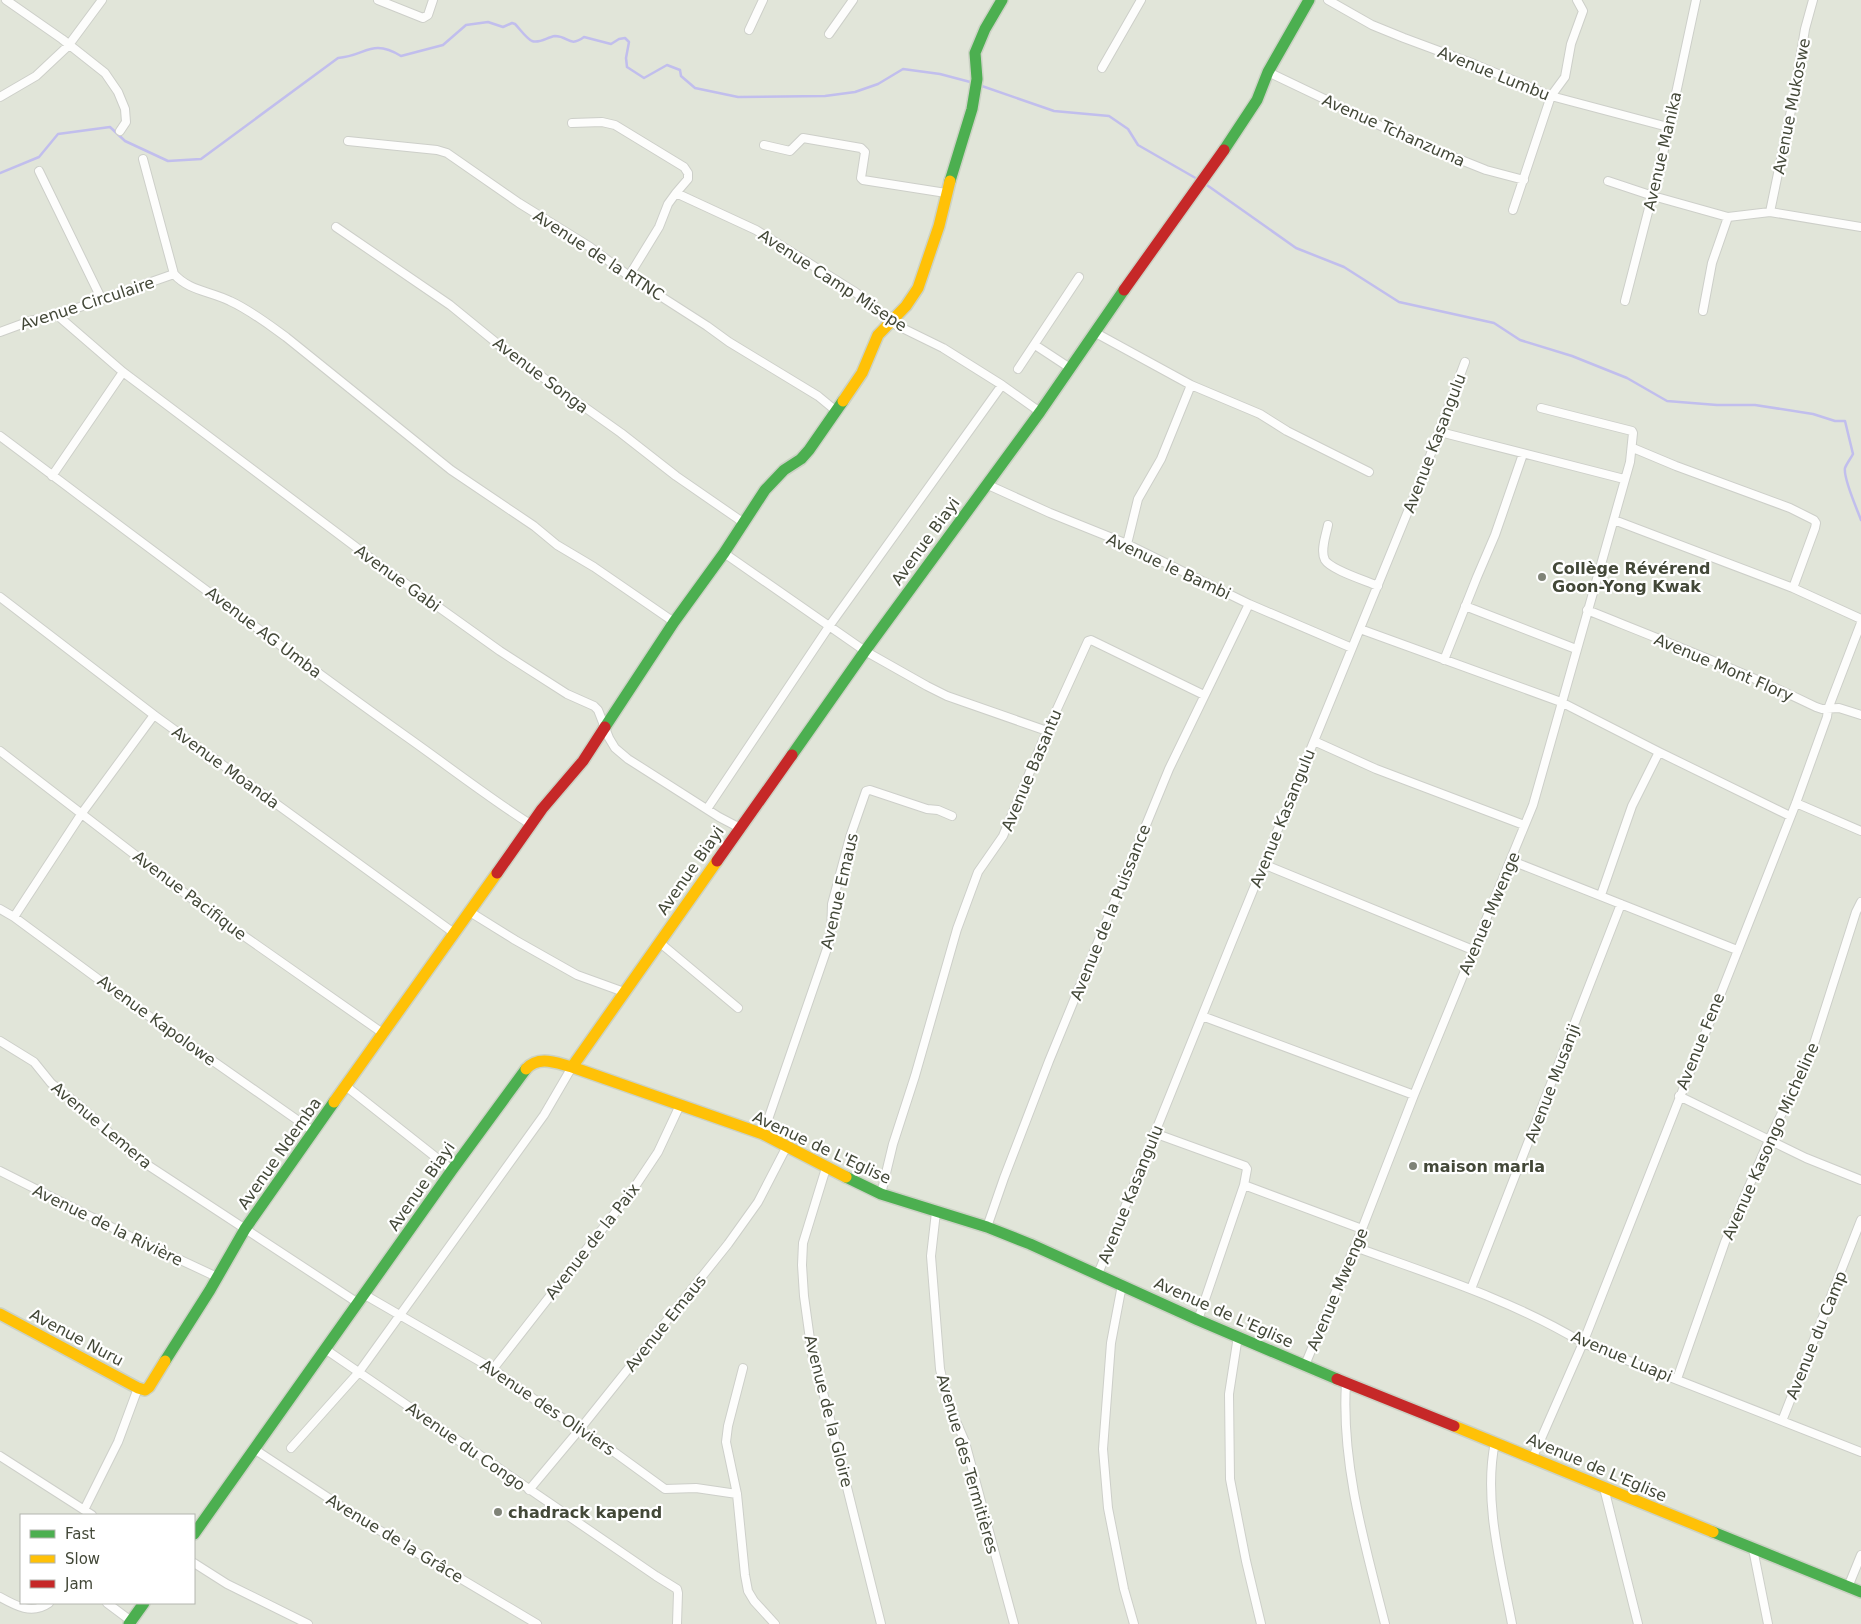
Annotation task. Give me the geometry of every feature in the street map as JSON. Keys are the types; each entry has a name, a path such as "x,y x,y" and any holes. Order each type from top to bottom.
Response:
{"street":[{"path":"6,0 105,73 118,92 127,118 120,131"},
{"path":"0,97 36,76 68,46 102,0"},
{"path":"378,0 423,18 428,15 433,0"},
{"path":"750,30 763,0"},
{"path":"829,34 853,0"},
{"name":"Avenue Ndemba","path":"138,1388 144,1390 149,1387 245,1229 347,1087 530,824 582,761 674,622 724,553 759,499 784,470 801,459 808,450 859,379 866,366 874,341 906,306 918,288 939,226 946,194 972,109 972,99 977,83 975,51 986,27 1002,0"},
{"path":"1102,68 1141,0"},
{"name":"Avenue Biayi","path":"195,1533 452,1170 532,1063 547,1061 572,1067 865,651 1040,412 1094,332 1241,126 1257,100 1268,72 1309,0"},
{"name":"Avenue Lumbu","path":"1328,0 1380,28 1551,96 1668,127"},
{"path":"1513,210 1551,96 1565,77 1571,44 1583,11 1577,0"},
{"name":"Avenue Manika","path":"1625,301 1653,196 1696,0"},
{"name":"Avenue Mukoswe","path":"1770,212 1794,96 1805,29 1813,0"},
{"name":"Avenue Tchanzuma","path":"1268,72 1414,142 1486,170 1524,180"},
{"path":"572,123 602,122 615,125 669,157 688,173 688,180 668,204 662,222 629,276"},
{"path":"764,145 790,151 804,138 861,148 864,152 861,178 863,180 946,194"},
{"name":"Avenue de la RTNC","path":"348,141 437,150 447,154 519,203 590,247 629,276 730,342 818,396 835,410"},
{"path":"143,159 174,274 188,286 229,300 260,317 451,470 674,622"},
{"path":"39,171 101,298"},
{"path":"1608,181 1728,217 1770,212 1861,227"},
{"name":"Avenue Camp Misepe","path":"676,194 756,230 855,292 876,308 890,322 943,348 1002,385 1040,412"},
{"path":"1703,311 1712,263 1728,217"},
{"name":"Avenue Songa","path":"336,227 450,305 531,369 609,424 676,476 744,523"},
{"name":"Avenue Circulaire","path":"0,332 30,321 57,315 174,274"},
{"path":"1018,369 1079,277"},
{"name":"Avenue Gabi","path":"57,315 123,372 381,566 492,646 567,694 594,706 598,710 615,748 628,759 740,828"},
{"path":"1094,332 1191,385 1260,414 1288,431 1369,472"},
{"path":"1035,345 1070,368"},
{"name":"Avenue Kasangulu","path":"1098,1274 1440,432 1465,362"},
{"path":"52,476 123,372"},
{"path":"707,809 830,625 1002,385"},
{"path":"1127,544 1138,499 1161,459 1191,385"},
{"path":"1541,408 1632,431 1633,448 1790,508 1814,520 1816,523 1815,528 1793,588"},
{"path":"1440,432 1624,479"},
{"name":"Avenue AG Umba","path":"0,436 199,583 290,654 530,824"},
{"name":"Avenue Mwenge","path":"1305,1365 1355,1248 1414,1095 1493,901 1512,861 1542,776 1633,448"},
{"path":"1444,660 1496,535 1523,454"},
{"name":"Avenue le Bambi","path":"986,484 1066,520 1127,544 1249,604 1352,648"},
{"path":"1614,520 1793,588 1861,620"},
{"path":"1328,525 1324,549 1325,560 1333,567 1378,586"},
{"path":"724,553 865,651 947,696 1047,731"},
{"name":"Avenue Moanda","path":"0,597 154,715 454,933"},
{"name":"Avenue de la Puissance","path":"987,1227 1053,1052 1169,769 1249,604"},
{"path":"1465,606 1576,649"},
{"name":"Avenue Mont Flory","path":"1587,610 1702,656 1816,708 1839,708 1861,715"},
{"name":"Avenue Fene","path":"1533,1457 1583,1343 1796,803 1861,620"},
{"path":"1360,629 1561,702 1790,816"},
{"name":"Avenue Basantu","path":"881,1194 892,1144 915,1076 957,930 978,872 1003,836 1047,731 1089,640 1204,696"},
{"path":"14,917 82,813 154,715"},
{"path":"1314,741 1376,769 1524,825"},
{"name":"Avenue Pacifique","path":"0,751 204,908 384,1034"},
{"path":"1601,895 1632,806 1659,752"},
{"name":"Avenue Emaus","path":"763,1134 831,937 832,904 850,838 866,792 870,790 952,816"},
{"path":"1796,803 1861,830"},
{"path":"1512,861 1737,950"},
{"path":"1263,864 1473,950"},
{"name":"Avenue Kasongo Micheline","path":"1677,1379 1725,1242 1769,1140 1812,1050 1856,912 1861,902"},
{"name":"Avenue Musanji","path":"1471,1289 1621,904"},
{"name":"Avenue Kapolowe","path":"0,909 14,917 136,1007 314,1131"},
{"path":"470,912 577,975 624,992"},
{"path":"659,942 738,1008"},
{"path":"1202,1016 1414,1095"},
{"name":"Avenue Lemera","path":"0,1041 34,1062 52,1083 137,1158 245,1229 361,1299"},
{"path":"291,1448 359,1372 544,1115 572,1067"},
{"name":"Avenue de L'Eglise","path":"572,1067 763,1134 826,1168 881,1194 987,1227 1346,1383 1533,1457 1604,1488 1861,1592"},
{"path":"347,1087 452,1170"},
{"path":"1679,1096 1814,1162 1860,1178"},
{"name":"Avenue de la Paix","path":"493,1369 632,1191 658,1152 680,1105"},
{"path":"1154,1133 1245,1166 1247,1169 1244,1185 1198,1320"},
{"name":"Avenue Emaus","path":"529,1490 580,1429 738,1230 758,1202 787,1146"},
{"name":"Avenue de la Gloire","path":"826,1168 803,1243 804,1296 812,1354 826,1402 881,1624"},
{"name":"Avenue de la Rivière","path":"0,1171 129,1236 217,1277"},
{"path":"1244,1185 1362,1229"},
{"name":"Avenue des Termitières","path":"936,1212 931,1256 940,1369 947,1400 965,1442 1014,1624"},
{"name":"Avenue du Camp","path":"1782,1421 1861,1220"},
{"name":"Avenue Luapi","path":"1355,1248 1471,1289 1557,1327 1583,1343 1861,1452"},
{"name":"Avenue Kasangulu","path":"1122,1285 1111,1343 1103,1449 1108,1508 1124,1589 1134,1624"},
{"name":"Avenue des Oliviers","path":"361,1299 399,1315 493,1369 665,1489 696,1488 736,1494"},
{"name":"Avenue Nuru","path":"0,1314 138,1388"},
{"path":"1238,1336 1229,1394 1230,1479 1260,1624"},
{"name":"Avenue du Congo","path":"326,1349 529,1490 656,1576 677,1588 676,1624"},
{"path":"743,1368 728,1426 726,1442 736,1494 748,1591 754,1601 775,1624"},
{"path":"1346,1383 1344,1409 1360,1525 1385,1624"},
{"path":"84,1510 118,1442 138,1388"},
{"path":"1494,1442 1490,1475 1495,1531 1512,1624"},
{"name":"Avenue de la Grâce","path":"254,1449 362,1520 537,1624"},
{"path":"0,1456 90,1514"},
{"path":"1604,1488 1638,1624"},
{"path":"1753,1549 1768,1624"},
{"path":"1848,1587 1861,1555"},
{"path":"195,1564 228,1584 308,1624"},
{"path":"0,1597 28,1610 40,1608 47,1604"},
{"path":"108,1604 130,1623 143,1604"}],"shaded area":[{"path":"0,0 1861,0 1861,1624 0,1624"}],"waterway":[{"path":"0,173 39,157 58,134 110,127 125,141 168,161 201,159 338,58 348,57 375,48 382,48 401,56 443,45 466,25 488,22 503,27 512,23 515,24 528,38 535,42 560,36 572,42 584,37 611,44 625,38 629,42 626,58 627,67 644,78 667,65 680,70 681,76 695,88 738,97 825,96 855,92 878,84 903,69 940,74 974,83"},
{"path":"979,85 1054,111 1109,116 1128,129 1138,145 1199,180"},
{"path":"1204,183 1296,248 1344,267 1399,302 1494,323 1520,340 1572,356 1627,378 1667,401 1717,405 1755,405 1813,414 1835,421 1845,421 1853,454 1845,468 1845,473 1861,520"}],"traffic: fast":[{"path":"950,181 972,109 977,79 975,53 985,29 1002,0"},
{"path":"1224,150 1257,100 1268,72 1309,0"},
{"path":"792,755 865,651 1040,412 1124,290"},
{"path":"605,727 674,622 724,553 765,490 784,470 801,459 809,450 843,401"},
{"path":"195,1533 452,1170 526,1069"},
{"path":"165,1361 210,1290 245,1229 334,1102"},
{"path":"846,1177 881,1194 987,1227 1030,1244 1198,1320 1337,1379"},
{"path":"1713,1532 1861,1592"},
{"path":"129,1624 143,1604"}],"traffic: slow":[{"path":"843,401 862,373 878,335 906,306 918,288 939,226 950,181"},
{"path":"572,1067 717,861"},
{"path":"334,1102 497,873"},
{"path":"526,1069 536,1062 542,1061 572,1067 763,1134 846,1177"},
{"path":"0,1314 145,1390 149,1387 165,1361"},
{"path":"1454,1426 1713,1532"}],"traffic: jam":[{"path":"1124,290 1224,150"},
{"path":"497,873 542,809 583,761 605,727"},
{"path":"717,861 792,755"},
{"path":"1337,1379 1454,1426"}],"place":[{"name":"Collège Révérend Goon-Yong Kwak","path":"1542,577"},
{"name":"maison marla","path":"1413,1166"},
{"name":"chadrack kapend","path":"498,1512"}]}
